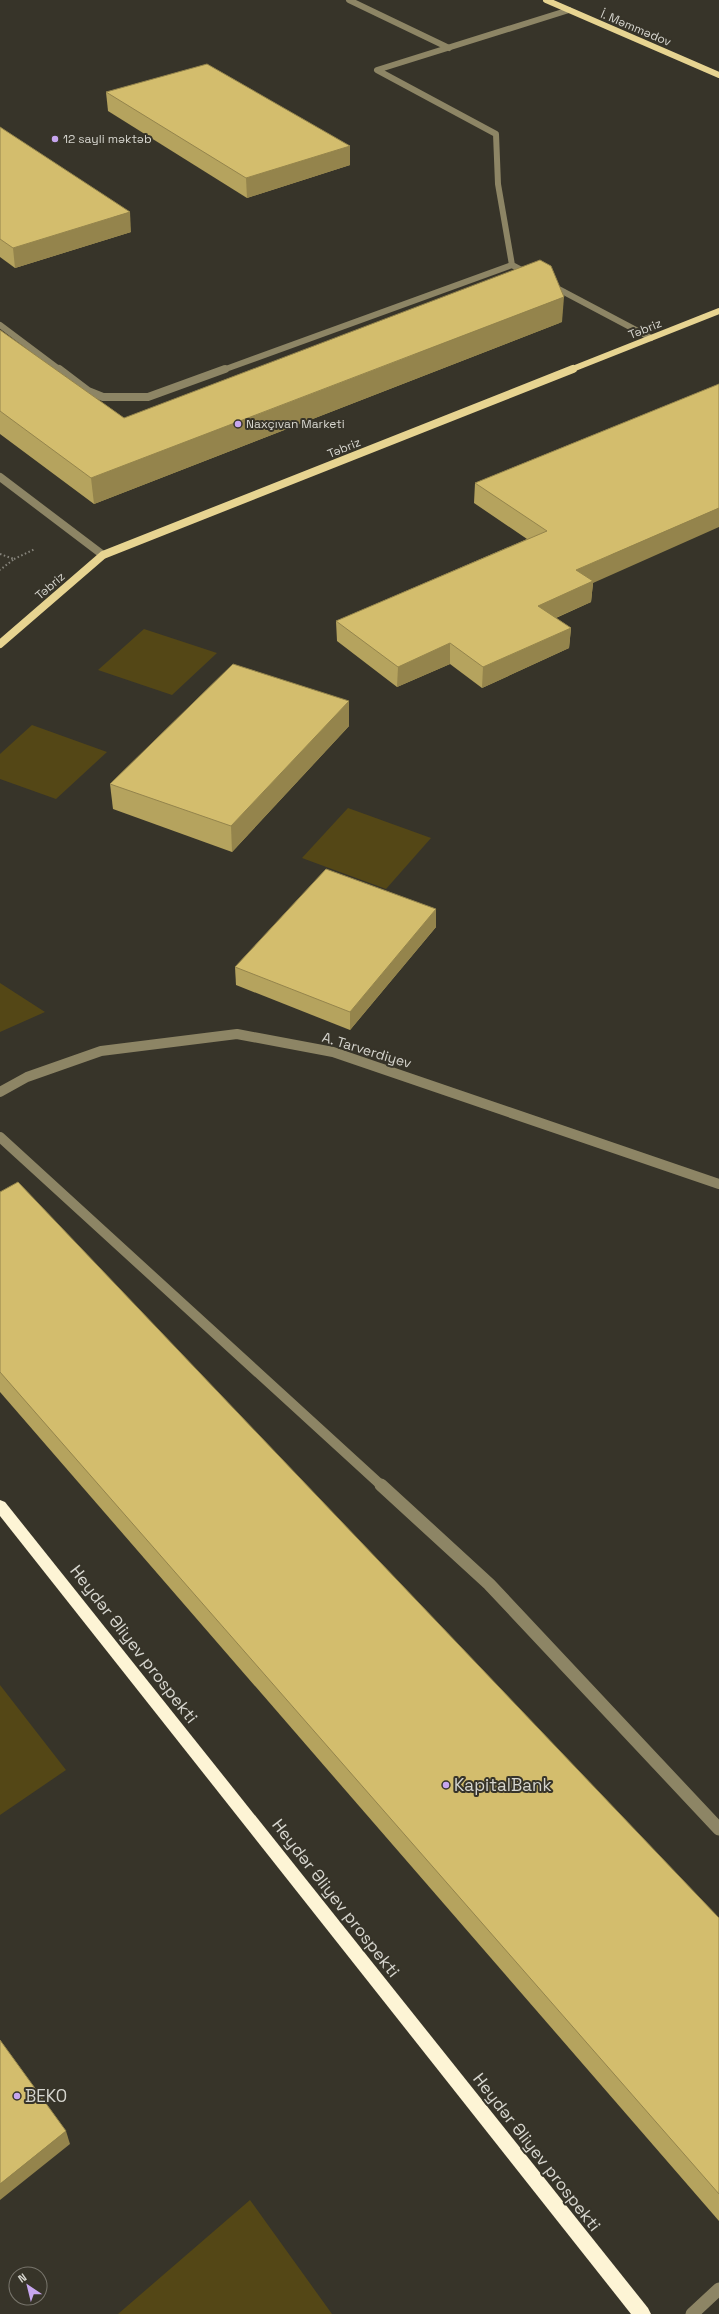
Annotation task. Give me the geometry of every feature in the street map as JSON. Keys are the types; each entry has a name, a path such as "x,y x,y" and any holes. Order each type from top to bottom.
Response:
{"highway":[{"name":"Heydər Əliyev prospekti","path":"0,1506 642,2314"}],"main road":[{"name":"İ. Məmmədov","path":"546,0 719,75"},
{"name":"Təbriz","path":"0,644 103,555 719,311"}],"street":[{"path":"349,0 449,48"},
{"path":"512,265 498,184 496,134 377,70 569,10"},
{"path":"0,325 88,391 103,397 148,397 512,265 533,276"},
{"path":"540,279 651,338"},
{"path":"0,477 103,555"},
{"name":"A. Tarverdiyev","path":"0,1092 27,1077 101,1051 237,1034 333,1052 719,1184"},
{"path":"0,1136 489,1584 719,1829"},
{"path":"692,2314 719,2289"}],"path":[{"path":"0,554 14,559 0,570"}],"shaded area":[{"path":"144,629 217,653 172,695 98,670"},
{"path":"32,725 107,752 56,799 0,779 0,754"},
{"path":"348,808 431,838 386,889 302,858"},
{"path":"0,983 45,1012 0,1032"},
{"path":"0,1685 66,1770 0,1815"},
{"path":"250,2200 332,2314 118,2314"}],"building":[{"path":"207,64 350,146 246,178 106,92"},
{"path":"0,127 130,212 13,248 0,239"},
{"path":"540,260 551,266 564,297 91,478 0,411 0,330 124,418"},
{"path":"719,384 719,508 576,570 593,581 538,606 571,628 483,667 450,643 398,667 336,621 547,531 475,483"},
{"path":"233,664 349,701 231,826 110,784"},
{"path":"326,869 436,909 350,1012 235,967"},
{"path":"18,1182 719,1918 719,2194 0,1372 0,1192"},
{"name":"BEKO","path":"0,2040 66,2131 0,2184"}],"place":[{"name":"12 sayli məktəb","path":"55,139"},
{"name":"Naxçıvan Marketi","path":"238,424"},
{"name":"KapitalBank","path":"446,1785"},
{"name":"BEKO","path":"17,2096"}]}
